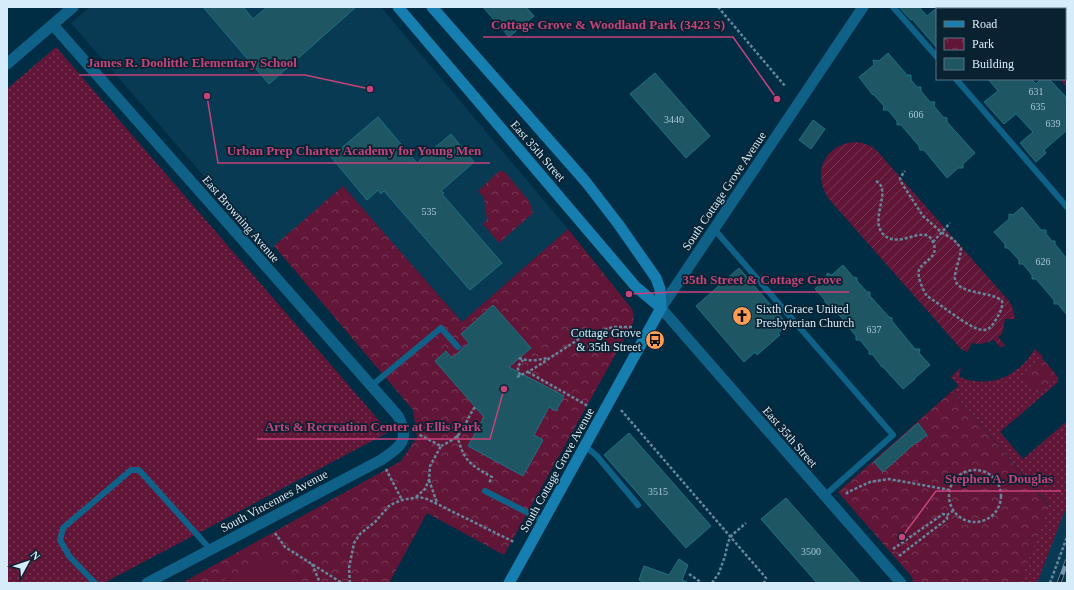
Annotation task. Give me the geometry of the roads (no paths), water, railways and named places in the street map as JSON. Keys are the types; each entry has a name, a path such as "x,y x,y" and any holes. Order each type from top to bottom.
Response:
{"main road":[{"name":"East 35th Street","path":"398,7 636,287 661,308"},
{"name":"East 35th Street","path":"432,7 586,182 604,205 656,278 660,289 661,308"},
{"name":"South Cottage Grove Avenue","path":"509,583 661,308"}],"street":[{"path":"7,64 73,7"},
{"name":"South Cottage Grove Avenue","path":"661,308 863,7"},
{"name":"East Browning Avenue","path":"53,25 398,416 403,425 404,434"},
{"name":"East 35th Street","path":"661,308 901,583"},
{"name":"South Vincennes Avenue","path":"147,583 381,460 402,443 404,434"}],"lane":[{"path":"893,7 936,56"},
{"path":"957,80 1067,207"},
{"path":"714,229 893,435 824,496"},
{"path":"371,386 441,328 458,347"},
{"path":"585,446 597,456 638,505"},
{"path":"95,583 69,556 60,540 63,528 131,470 139,470 210,549"},
{"path":"486,491 544,521"}],"railway":[{"path":"1059,583 1067,561"}],"place":[{"name":"James R. Doolittle Elementary School","path":"370,89"},
{"name":"Urban Prep Charter Academy for Young Men","path":"207,96"},
{"name":"Cottage Grove & Woodland Park (3423 S)","path":"777,99"},
{"name":"35th Street & Cottage Grove","path":"629,294"},
{"name":"Sixth Grace United Presbyterian Church","path":"742,316"},
{"name":"Cottage Grove & 35th Street","path":"655,340"},
{"name":"Arts & Recreation Center at Ellis Park","path":"504,389"},
{"name":"Stephen A. Douglas","path":"902,537"}]}
